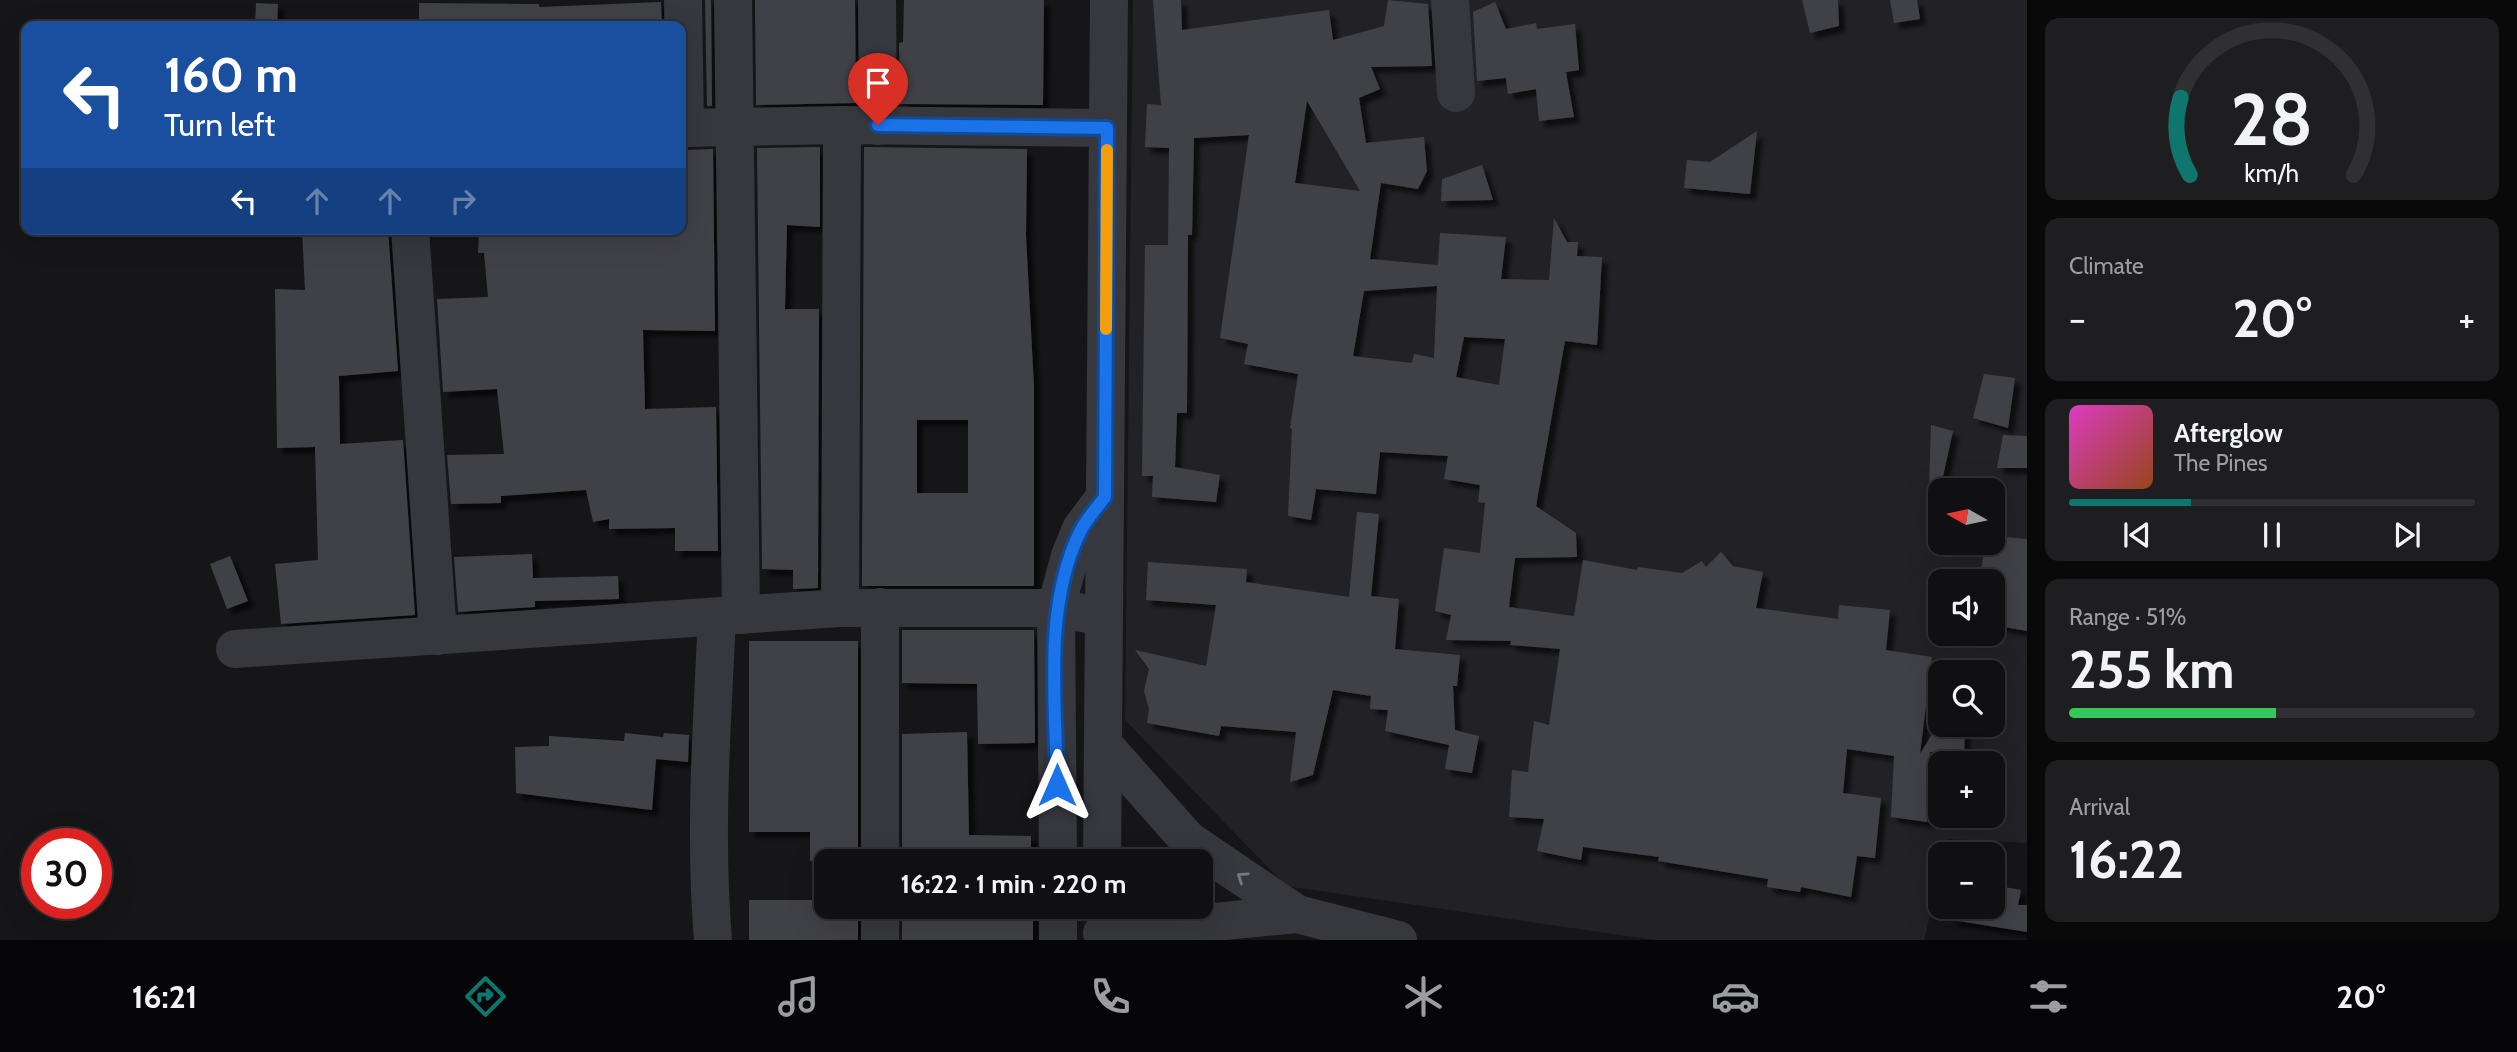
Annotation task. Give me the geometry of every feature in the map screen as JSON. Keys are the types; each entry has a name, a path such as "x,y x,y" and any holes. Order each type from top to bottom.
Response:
{"street":[{"path":"683,0 683,21"},
{"path":"713,940 710,808 729,616 733,0"},
{"path":"840,608 860,125 877,0"},
{"path":"1102,849 1109,0"},
{"path":"1450,0 1456,93"},
{"path":"686,128 860,125 1107,128"},
{"path":"410,235 438,636"},
{"path":"1058,849 1056,608 1070,556 1081,529 1105,497"},
{"path":"880,607 880,849"},
{"path":"235,649 840,608 1056,608 1104,617"},
{"path":"1103,744 1188,840 1297,914"},
{"path":"1102,927 1297,914 1398,940"},
{"path":"880,919 880,940"},
{"path":"1058,919 1058,940"}],"shaded area":[{"path":"1133,0 2027,0 2027,843 1948,839 1947,842 1928,842 1929,919 1924,940 1654,940 1286,886 1125,720"}],"building":[{"path":"705,0 711,0 712,106 707,106"},
{"path":"755,0 855,0 856,103 756,105"},
{"path":"904,0 1044,0 1043,105 900,104 899,43 903,42"},
{"path":"1153,0 1181,0 1182,30 1329,10 1333,40 1384,26 1388,0 1428,4 1432,66 1371,67 1380,89 1359,98 1366,143 1424,137 1427,171 1418,189 1381,183 1370,259 1438,265 1440,233 1506,237 1501,279 1549,280 1554,218 1567,242 1578,242 1577,256 1602,257 1597,345 1565,341 1536,506 1576,533 1577,557 1515,558 1509,607 1574,616 1583,560 1637,570 1638,567 1682,573 1702,561 1706,567 1721,552 1733,566 1763,572 1756,608 1838,619 1839,605 1890,610 1886,650 1932,657 1932,660 1928,660 1928,689 1920,754 1930,737 1965,737 1964,751 1928,751 1927,822 1891,817 1894,756 1847,749 1843,793 1881,798 1875,858 1857,856 1851,897 1801,887 1800,892 1767,887 1768,879 1658,861 1659,857 1583,847 1581,860 1537,851 1544,819 1509,817 1512,770 1528,772 1534,721 1549,725 1560,649 1510,645 1511,641 1446,640 1451,615 1435,611 1444,548 1480,553 1485,503 1478,502 1480,485 1444,479 1448,456 1380,452 1376,494 1316,489 1311,520 1288,516 1290,428 1298,374 1244,364 1248,344 1220,338 1249,135 1194,138 1192,235 1188,235 1187,413 1177,413 1175,467 1220,475 1216,502 1152,497 1153,476 1142,476 1145,245 1168,245 1169,148 1145,147 1147,104 1161,105","holes":["1307,101 1360,191 1295,183","1437,286 1434,358 1414,354 1412,363 1353,356 1364,291","1464,337 1505,339 1499,385 1456,377"]},
{"path":"1802,0 1838,0 1839,26 1810,33"},
{"path":"1890,0 1917,0 1920,19 1894,23"},
{"path":"661,2 662,21 419,21 419,3 539,4 539,7"},
{"path":"1495,2 1506,29 1536,23 1537,29 1575,24 1579,70 1566,72 1574,117 1539,121 1536,89 1508,94 1506,78 1477,81 1473,12"},
{"path":"256,3 278,4 277,21 255,21"},
{"path":"1757,131 1750,194 1684,188 1687,160 1710,162"},
{"path":"820,147 820,227 787,225 785,309 819,309 818,588 793,589 793,570 762,569 757,148"},
{"path":"864,147 1027,149 1026,236 1034,387 1034,586 862,586","holes":["917,420 968,420 968,493 917,493"]},
{"path":"713,149 715,331 643,330 645,409 716,407 718,551 675,551 675,528 609,529 609,519 593,522 586,490 501,496 501,503 451,504 447,455 504,454 497,389 443,392 437,299 488,297 484,253 478,253 479,235 686,235 686,150"},
{"path":"1482,165 1493,200 1441,201 1442,179"},
{"path":"302,235 388,235 398,371 339,376 340,444 403,440 415,615 281,624 275,564 318,560 315,447 277,448 275,289 305,290"},
{"path":"1984,374 2015,378 2008,428 1973,418"},
{"path":"1931,425 1953,431 1943,478 1929,478"},
{"path":"2003,435 2027,436 2027,468 1997,468"},
{"path":"1357,512 1379,514 1371,596 1399,599 1395,649 1460,655 1457,686 1453,686 1455,730 1479,736 1472,773 1445,769 1449,745 1385,731 1388,710 1370,709 1371,696 1333,690 1313,775 1290,782 1296,732 1221,726 1219,736 1147,723 1149,709 1144,691 1149,669 1135,650 1206,666 1216,605 1146,600 1148,562 1247,569 1246,582 1349,597"},
{"path":"2006,537 2027,539 2027,631 2005,627 2005,569 1981,569 1984,555 2006,555"},
{"path":"532,554 533,578 618,576 619,599 535,601 535,607 458,612 454,557"},
{"path":"230,556 248,601 227,609 210,564"},
{"path":"902,630 1034,630 1035,743 978,744 977,684 902,683"},
{"path":"749,641 858,641 858,849 814,849 814,861 810,861 810,832 749,832"},
{"path":"967,732 969,835 1031,836 1031,849 902,849 902,734"},
{"path":"625,733 663,737 664,733 689,735 688,762 656,759 652,810 516,793 515,747 549,746 549,736 624,741"},
{"path":"2005,887 2021,890 2018,905 2027,905 2027,932 1952,920 2005,919"},
{"path":"749,900 814,900 814,919 858,919 858,940 749,940"},
{"path":"902,919 1033,919 1033,940 902,940"}],"slow traffic":[{"path":"1106,329 1107,150"}],"route":[{"path":"878,125 1107,128 1105,497 1081,529 1070,556 1056,608 1057,785"}]}
